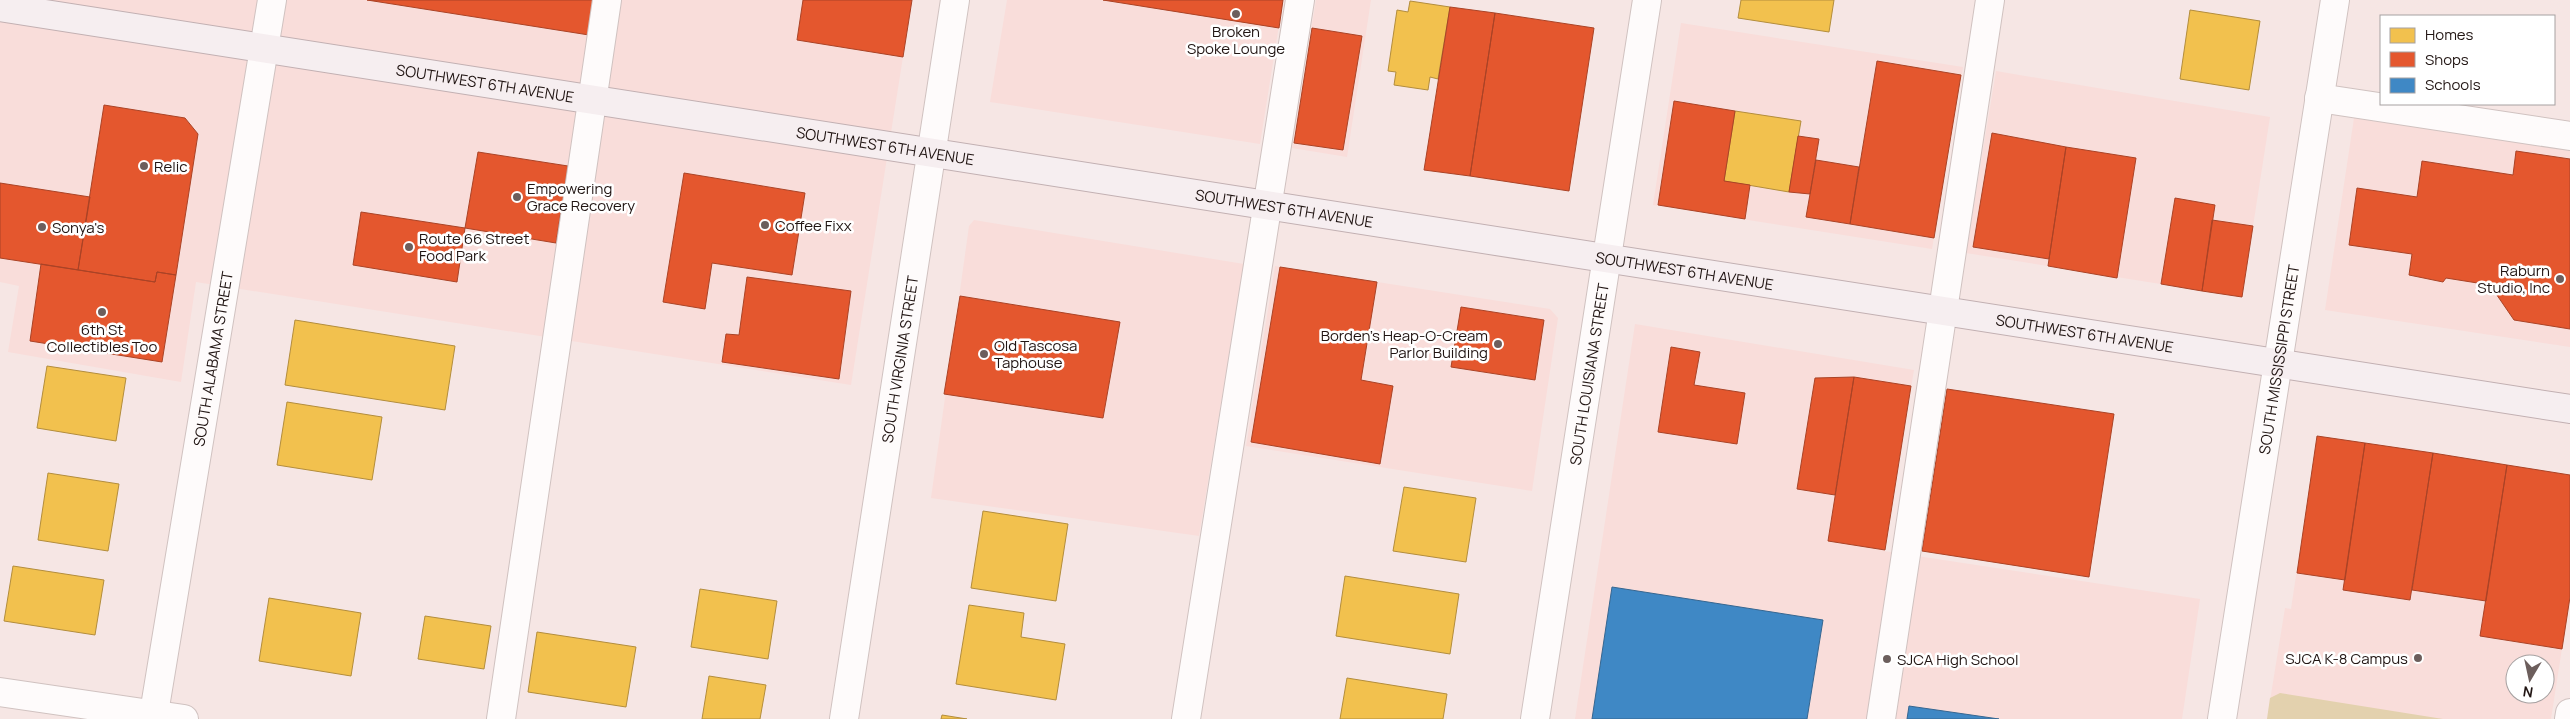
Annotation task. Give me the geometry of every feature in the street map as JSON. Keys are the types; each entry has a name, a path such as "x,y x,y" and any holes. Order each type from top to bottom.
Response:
{"main road":[{"name":"SOUTHWEST 6TH AVENUE","path":"0,7 264,50 1268,204 2570,409"}],"street":[{"name":"SOUTH ALABAMA STREET","path":"154,717 272,0"},
{"path":"501,719 606,0"},
{"name":"SOUTH VIRGINIA STREET","path":"844,719 954,0"},
{"path":"1186,719 1300,0"},
{"name":"SOUTH LOUISIANA STREET","path":"1535,719 1647,0"},
{"path":"1881,719 1990,0"},
{"name":"SOUTH MISSISSIPPI STREET","path":"2222,719 2335,0"},
{"path":"2319,98 2570,136"},
{"path":"0,692 154,717 184,719"},
{"path":"2569,719 2570,713"}],"shaded area":[{"path":"0,0 912,0 851,385 196,282 181,382 8,352 19,286 0,282"},
{"path":"1007,0 1283,0 1260,144 990,102"},
{"path":"1316,0 1371,0 1347,157 1292,148"},
{"path":"1681,23 1963,67 1932,249 1653,205"},
{"path":"1996,71 2270,117 2242,297 1966,253"},
{"path":"2354,118 2570,150 2570,347 2325,310"},
{"path":"974,220 1244,264 1199,536 931,498 969,226"},
{"path":"1275,266 1550,309 1558,318 1532,491 1246,446"},
{"name":"SJCA High School","path":"1635,324 1914,370 1884,551 2200,599 2182,719 1575,719"},
{"path":"2317,436 2433,453 2570,597 2555,693 2555,654 2505,654 2505,704 2553,704 2551,719 2267,719 2285,608 2291,609"},
{"path":"2280,693 2443,719 2267,719 2270,698"}],"building: Homes":[{"path":"1741,0 1834,0 1829,32 1738,18"},
{"path":"1410,1 1450,7 1438,79 1430,77 1428,90 1394,85 1396,72 1388,71 1397,10 1408,12"},
{"path":"2190,10 2260,21 2249,90 2180,79"},
{"path":"1735,111 1801,121 1789,192 1724,181"},
{"path":"295,320 455,346 445,410 285,385"},
{"path":"47,366 126,378 116,441 37,428"},
{"path":"287,402 382,417 372,480 277,465"},
{"path":"48,473 119,484 108,551 38,540"},
{"path":"1404,487 1476,498 1466,562 1393,551"},
{"path":"983,511 1068,524 1056,601 971,588"},
{"path":"13,566 104,580 95,635 4,621"},
{"path":"1345,576 1459,594 1450,654 1336,636"},
{"path":"700,589 777,601 768,659 691,647"},
{"path":"269,598 361,613 351,676 259,661"},
{"path":"969,605 1024,613 1021,637 1065,644 1056,700 956,684"},
{"path":"425,616 491,626 484,669 418,659"},
{"path":"537,632 636,647 626,707 528,692"},
{"path":"709,676 766,685 760,719 702,719"},
{"path":"1347,678 1447,694 1443,719 1340,719"},
{"path":"942,715 967,719 941,719"}],"building: Shops":[{"path":"367,0 594,0 589,35"},
{"path":"803,0 912,0 903,57 797,40"},
{"name":"Broken Spoke Lounge","path":"1103,0 1283,0 1279,28"},
{"path":"1450,7 1495,13 1470,176 1424,170"},
{"path":"1495,13 1594,28 1569,191 1470,176"},
{"path":"1312,28 1362,36 1343,150 1294,143"},
{"path":"1877,61 1961,75 1934,238 1850,224"},
{"path":"1674,101 1735,111 1724,181 1750,185 1745,219 1658,205"},
{"name":"Relic","path":"104,105 185,118 198,134 176,275 157,272 155,282 78,270"},
{"path":"1992,133 2066,147 2049,259 1973,247"},
{"path":"1798,136 1819,139 1810,194 1789,192"},
{"path":"2066,147 2136,158 2117,278 2048,266"},
{"path":"2516,151 2570,159 2570,329 2514,320 2490,285 2446,278 2443,282 2409,275 2412,254 2349,245 2357,188 2417,197 2422,161 2513,175"},
{"name":"Empowering Grace Recovery","path":"478,152 568,166 556,243 465,228"},
{"path":"1816,160 1859,167 1850,224 1806,217"},
{"path":"684,173 805,193 792,275 712,263 705,309 663,302"},
{"name":"Sonya's","path":"0,183 90,197 78,270 0,258"},
{"path":"2175,198 2215,205 2202,291 2161,284"},
{"name":"Route 66 Street Food Park","path":"361,212 465,228 457,282 353,265"},
{"path":"2212,220 2253,226 2242,297 2202,291"},
{"name":"6th St Collectibles Too","path":"41,264 155,282 157,272 176,275 162,362 30,341"},
{"path":"1280,267 1377,282 1361,380 1393,386 1380,464 1251,442"},
{"path":"747,277 851,291 839,379 722,362 726,334 739,335"},
{"path":"960,296 1120,322 1103,418 944,394"},
{"name":"Borden's Heap-O-Cream Parlor Building","path":"1461,307 1544,320 1535,380 1451,367"},
{"path":"1671,347 1700,352 1694,385 1745,393 1737,444 1658,432"},
{"path":"1854,377 1911,386 1885,550 1828,541"},
{"path":"1854,377 1835,495 1797,489 1815,378"},
{"path":"1947,389 2114,414 2089,577 1922,551"},
{"path":"2317,436 2365,443 2345,580 2297,573"},
{"path":"2365,443 2433,453 2410,600 2343,590"},
{"path":"2433,453 2507,465 2486,601 2412,590"},
{"path":"2507,465 2570,475 2570,597 2562,649 2480,636"}],"building: Schools":[{"path":"1612,587 1823,620 1807,719 1592,719"},
{"name":"SJCA High School","path":"1909,706 1999,719 1907,719"}],"place":[{"name":"Broken Spoke Lounge","path":"1236,14"},
{"name":"Relic","path":"144,166"},
{"name":"Empowering Grace Recovery","path":"517,197"},
{"name":"Coffee Fixx","path":"765,225"},
{"name":"Sonya's","path":"42,227"},
{"name":"Route 66 Street Food Park","path":"409,247"},
{"name":"Raburn Studio, Inc","path":"2560,279"},
{"name":"6th St Collectibles Too","path":"102,312"},
{"name":"Borden's Heap-O-Cream Parlor Building","path":"1498,344"},
{"name":"Old Tascosa Taphouse","path":"984,354"},
{"name":"SJCA K-8 Campus","path":"2418,658"},
{"name":"SJCA High School","path":"1887,659"}]}
